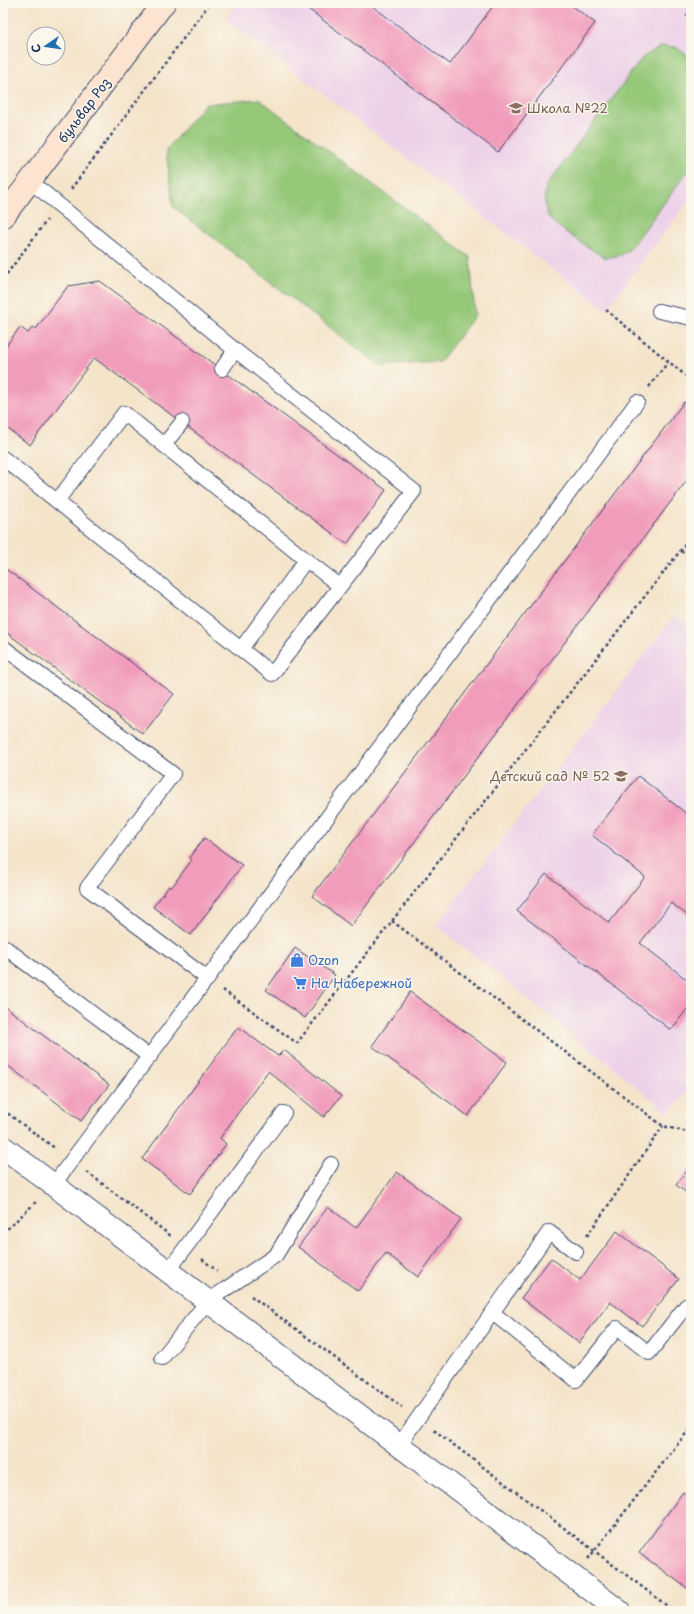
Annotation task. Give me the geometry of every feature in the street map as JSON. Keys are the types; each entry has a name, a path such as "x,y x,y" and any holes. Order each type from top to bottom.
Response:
{"street":[{"name":"бульвар Роз","path":"3,217 164,3"},
{"path":"3,1147 169,1270 208,1301 620,1611"}],"lane":[{"path":"3,458 272,674 414,491 235,350 58,206 30,181"},
{"path":"659,311 691,318"},
{"path":"222,369 235,350"},
{"path":"54,1184 637,402"},
{"path":"57,501 124,413 340,586"},
{"path":"164,445 182,422"},
{"path":"241,649 306,560"},
{"path":"3,647 173,774 87,888 208,979"},
{"path":"3,946 150,1057"},
{"path":"169,1270 284,1113"},
{"path":"162,1358 208,1301 276,1255 331,1164"},
{"path":"399,1445 549,1232 576,1252"},
{"path":"493,1313 576,1380 617,1328 649,1353 686,1306"}],"path":[{"path":"3,279 210,3"},
{"path":"606,310 691,380"},
{"path":"637,402 668,362"},
{"path":"208,979 297,1043 691,538"},
{"path":"680,551 691,558"},
{"path":"392,921 663,1126 691,1133"},
{"path":"3,1110 234,1284 418,1418 674,1611"},
{"path":"576,1252 663,1126"},
{"path":"3,1233 54,1184"},
{"path":"575,1577 691,1427"}],"shaded area":[{"name":"Школа №22","path":"237,3 691,3 691,197 606,310 225,19"},
{"name":"Детский сад № 52","path":"675,615 691,627 691,1089 669,1113 436,925"}],"green space":[{"path":"662,46 676,47 691,58 691,167 630,249 621,255 606,258 567,233 550,219 546,211 546,186 642,58"},
{"path":"259,99 470,257 475,315 440,362 380,366 173,207 166,150 205,104"}],"building":[{"path":"304,3 368,3 450,64 493,6 489,3 569,3 595,23 498,152 303,5"},
{"path":"691,8 691,20 686,16"},
{"path":"100,281 386,490 347,544 94,358 30,445 3,425 3,350 20,327 28,333 33,327 36,329 68,286"},
{"path":"684,402 691,407 691,475 351,926 312,896"},
{"path":"3,567 174,694 143,734 3,630"},
{"path":"638,776 691,817 691,918 671,903 640,943 691,983 691,1004 671,1030 517,911 546,874 609,923 645,877 592,835"},
{"path":"204,838 242,865 191,935 153,907 169,886 171,888 192,860 189,858"},
{"name":"На Набережной","path":"295,948 335,975 305,1018 266,990"},
{"path":"410,992 507,1062 468,1116 372,1046"},
{"path":"3,1005 109,1085 81,1121 3,1062"},
{"path":"238,1027 278,1056 284,1050 341,1096 324,1117 268,1071 220,1138 226,1144 190,1194 142,1159"},
{"path":"691,1166 691,1196 676,1185"},
{"path":"397,1172 461,1219 418,1277 386,1253 358,1291 298,1247 328,1207 356,1228"},
{"path":"617,1231 679,1279 642,1326 610,1302 579,1343 521,1298 551,1258 580,1280"},
{"path":"683,1492 691,1498 691,1591 639,1553"}],"place":[{"name":"Школа №22","path":"516,108"},
{"name":"Детский сад № 52","path":"621,776"},
{"name":"Ozon","path":"297,960"},
{"name":"На Набережной","path":"300,983"}]}
